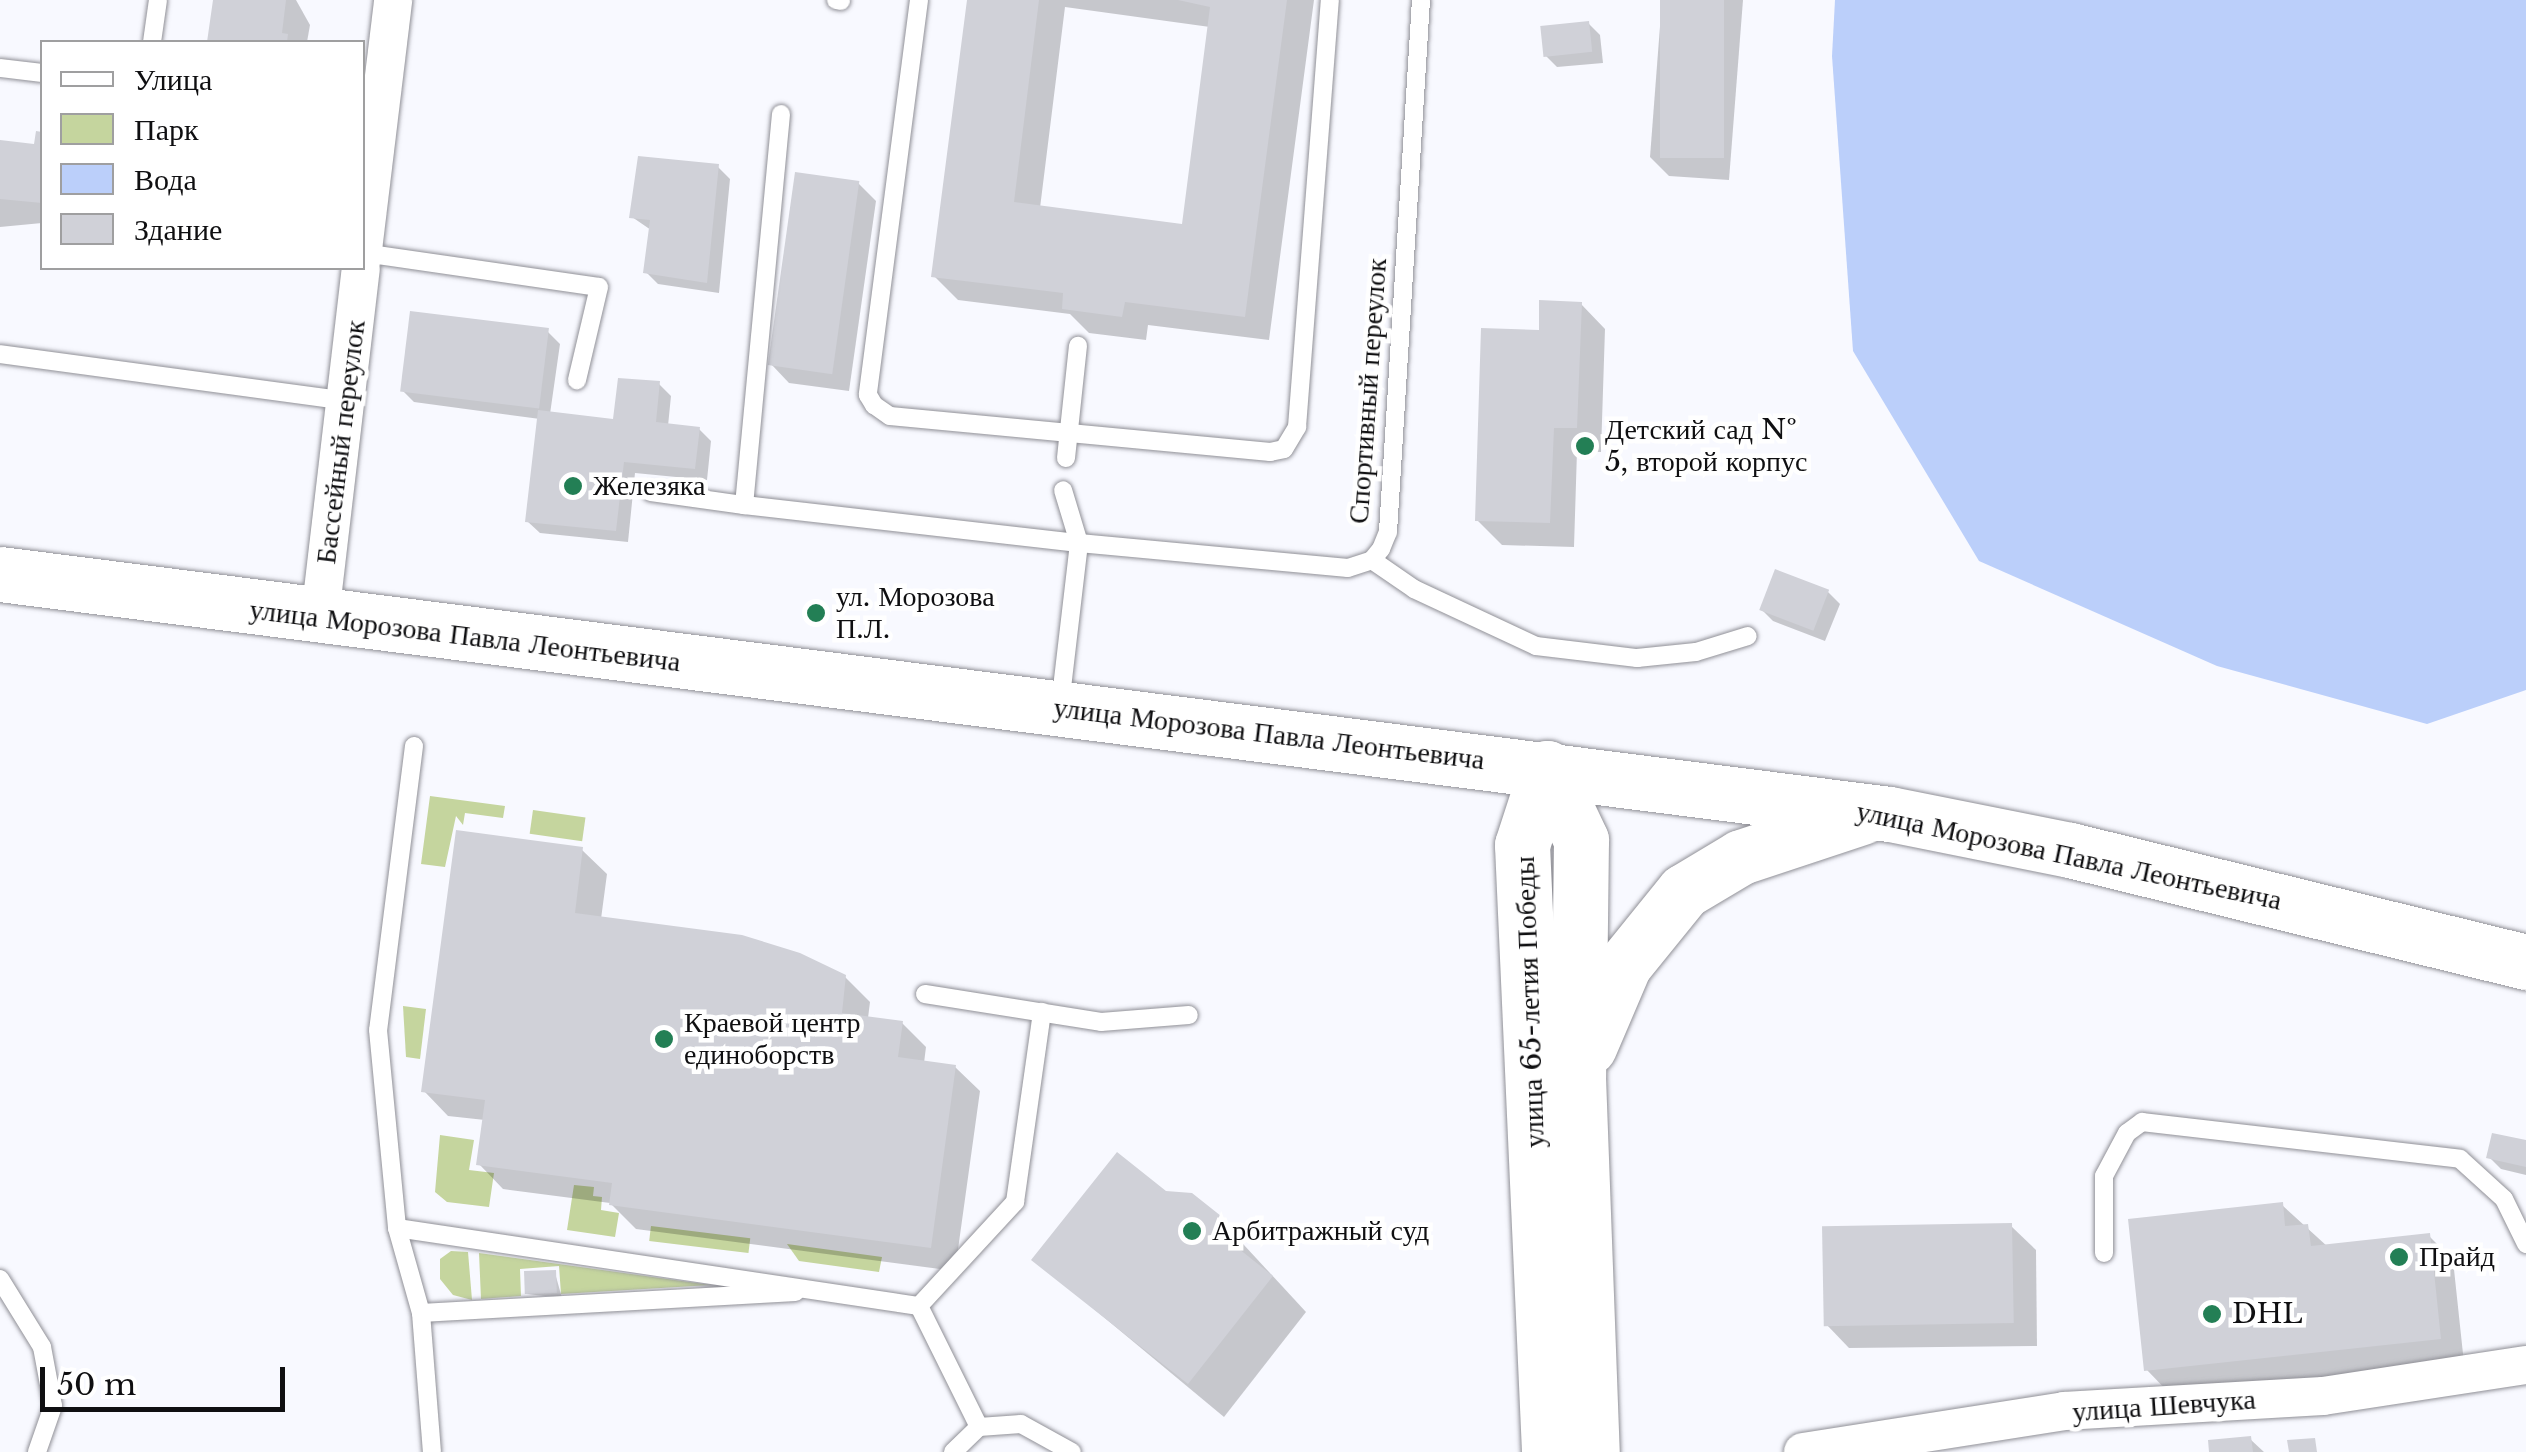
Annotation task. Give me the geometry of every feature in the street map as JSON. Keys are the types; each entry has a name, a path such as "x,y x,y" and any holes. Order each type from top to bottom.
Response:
{"main road":[{"name":"улица Морозова Павла Леонтьевича","path":"0,574 1548,768 1874,813 2070,850 2526,962"},
{"name":"улица 65-летия Победы","path":"1548,768 1581,840 1578,1077 1592,1452"},
{"name":"улица 65-летия Победы","path":"1548,768 1522,846 1550,1452"},
{"path":"1578,1077 1624,965 1684,890 1741,857 1874,813"}],"street":[{"path":"365,239 394,0"},
{"name":"Бассейный переулок","path":"320,616 362,270"},
{"name":"улица Шевчука","path":"1803,1452 1917,1444 2064,1412 2323,1396 2526,1365"}],"lane":[{"path":"152,40 158,0"},
{"path":"919,0 868,395 890,416 1270,452 1293,440 1330,0"},
{"name":"Спортивный переулок","path":"650,492 1079,543 1348,568 1372,560 1388,532 1420,0"},
{"path":"0,68 40,74"},
{"path":"744,505 781,114"},
{"path":"365,256 599,287 576,380"},
{"path":"1066,458 1078,346"},
{"path":"0,354 346,401"},
{"path":"1059,708 1079,543 1063,490"},
{"path":"1372,560 1414,589 1536,646 1637,658 1696,652 1748,636"},
{"path":"414,746 378,1030 397,1228 421,1313 432,1452"},
{"path":"925,994 1100,1022 1189,1015"},
{"path":"918,1306 1014,1202 1042,1012"},
{"path":"2104,1253 2104,1176 2128,1133 2142,1122 2460,1159 2504,1199 2526,1244"},
{"path":"397,1228 918,1306"},
{"path":"0,1279 42,1347 53,1406 37,1452"},
{"path":"421,1313 759,1298 816,1289"},
{"path":"918,1306 979,1427"},
{"path":"952,1452 979,1427 1022,1424 1072,1452"}],"green space":[{"path":"430,796 505,806 503,818 465,813 463,825 456,816 445,867 421,864"},
{"path":"533,810 585,817 582,841 530,834"},
{"path":"403,1006 426,1009 420,1059 406,1057"},
{"path":"440,1135 474,1140 469,1170 494,1173 489,1207 447,1202 435,1192"},
{"path":"574,1185 594,1187 593,1196 602,1197 601,1210 619,1213 615,1237 567,1230"},
{"path":"651,1226 750,1238 748,1253 649,1241"},
{"path":"787,1244 882,1257 879,1272 799,1261"},
{"path":"451,1251 468,1252 472,1300 453,1295 440,1279 440,1259"},
{"path":"479,1253 711,1285 561,1294 559,1266 520,1269 521,1296 481,1299"}],"water":[{"path":"1835,0 2526,0 2526,690 2427,724 2217,666 1979,561 1853,351 1832,56"}],"building":[{"path":"213,0 286,0 282,33 288,34 287,40 207,40"},
{"path":"967,0 1039,0 1014,202 1182,224 1210,7 1178,0 1287,0 1245,317 1125,302 1122,317 1062,309 1063,293 931,277"},
{"path":"1660,0 1724,0 1724,158 1660,158"},
{"path":"1589,21 1592,52 1544,57 1540,26"},
{"path":"36,131 40,132 40,203 0,199 0,140 34,144"},
{"path":"638,156 719,164 707,283 643,273 650,220 629,218"},
{"path":"795,172 859,181 832,374 768,365"},
{"path":"1539,300 1582,302 1577,428 1554,428 1550,523 1475,521 1481,328 1539,330"},
{"path":"410,311 549,328 539,408 400,391"},
{"path":"618,378 660,381 656,422 700,427 695,469 624,462 616,531 525,522 538,410 613,419"},
{"path":"1775,569 1829,590 1813,631 1759,610"},
{"name":"Краевой центр единоборств","path":"456,830 583,847 575,913 742,935 800,953 846,975 842,1013 903,1021 898,1057 956,1065 931,1248 609,1205 612,1183 476,1165 485,1100 421,1092"},
{"path":"2492,1133 2526,1140 2526,1167 2486,1158"},
{"path":"1117,1152 1166,1191 1192,1193 1221,1216 1229,1241 1273,1276 1188,1384 1031,1260"},
{"path":"2283,1202 2285,1226 2308,1224 2311,1246 2430,1233 2441,1339 2144,1371 2128,1219"},
{"path":"2012,1223 2014,1323 1824,1326 1822,1226"},
{"path":"556,1270 557,1293 525,1294 524,1271"},
{"path":"2251,1436 2253,1452 2209,1452 2208,1440"},
{"path":"2315,1438 2317,1452 2289,1452 2287,1440"}],"place":[{"name":"Детский сад № 5, второй корпус","path":"1585,446"},
{"name":"Железяка","path":"573,486"},
{"name":"ул. Морозова П.Л.","path":"816,613"},
{"name":"Краевой центр единоборств","path":"664,1039"},
{"name":"Арбитражный суд","path":"1192,1231"},
{"name":"Прайд","path":"2399,1257"},
{"name":"DHL","path":"2212,1314"}]}
